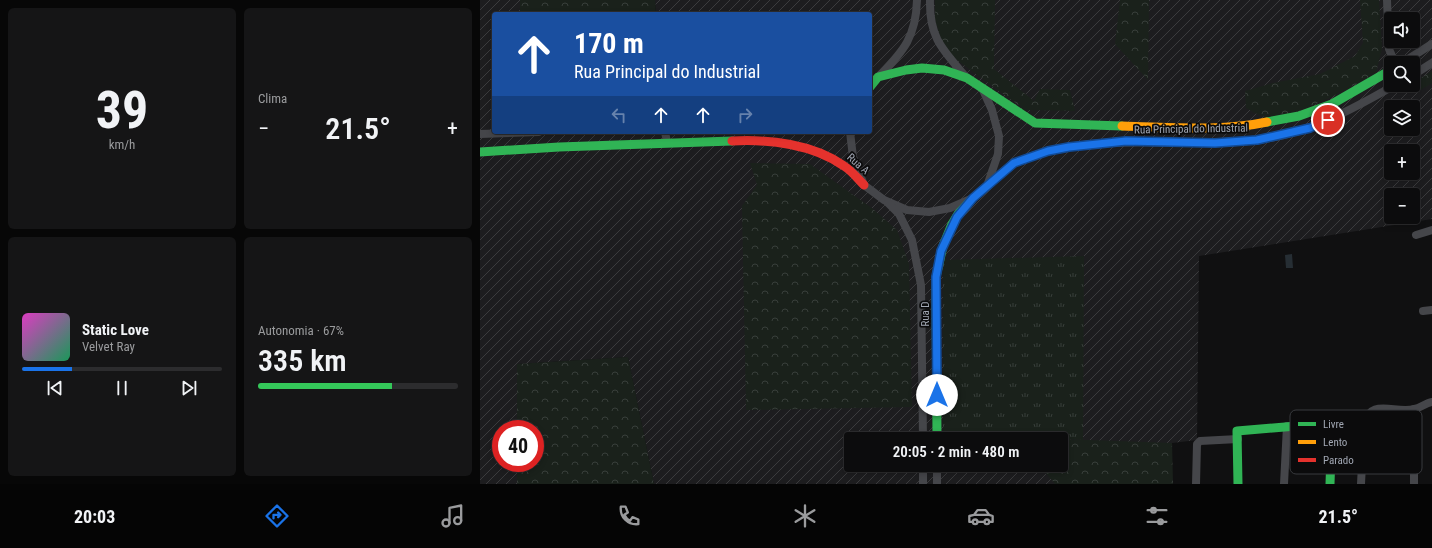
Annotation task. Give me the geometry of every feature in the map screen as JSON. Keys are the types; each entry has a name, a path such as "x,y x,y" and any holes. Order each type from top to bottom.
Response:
{"street":[{"path":"872,84 899,56 911,34 916,15 917,0"},
{"path":"930,0 932,26 940,47 967,78"},
{"path":"1387,0 1388,49 1392,56"},
{"path":"1413,56 1432,44"},
{"path":"1420,70 1432,63"},
{"name":"Rua Principal do Industrial","path":"878,77 906,70 922,68 944,70 967,78 1035,123 1211,128 1255,125 1299,116 1332,104 1384,74"},
{"path":"983,89 992,110 999,136 998,154 987,186"},
{"name":"Rua Principal do Industrial","path":"884,200 907,210 930,212 950,208 973,198 1014,163 1048,151 1069,147 1126,141 1215,143 1257,140 1310,128 1356,107 1384,91"},
{"path":"1255,125 1257,140"},
{"path":"480,134 492,134"},
{"path":"665,134 667,142"},
{"path":"850,134 853,157 864,185 884,200"},
{"name":"Rua A","path":"480,152 667,142 746,140 795,145 823,154 845,166 864,185"},
{"name":"Rua D","path":"937,432 936,277 941,251 946,238 957,217 973,198"},
{"name":"Rua D","path":"884,200 899,214 912,240 922,285 923,432"},
{"path":"1416,235 1432,230"},
{"path":"1423,311 1432,310"},
{"path":"1373,410 1414,409 1432,402"},
{"path":"1284,484 1287,426"},
{"path":"1238,484 1237,431 1290,426"},
{"path":"1196,484 1197,444 1200,441 1238,439"},
{"path":"923,472 923,484"},
{"path":"937,472 938,484"},
{"path":"1330,474 1330,484"},
{"path":"1359,484 1360,474"}],"shaded area":[{"path":"480,0 520,0 520,12 492,12 492,134 872,134 872,12 656,12 655,0 1432,0 1432,219 1420,221 1420,188 1384,188 1384,224 1401,224 1199,256 1197,440 1172,443 1172,484 654,484 628,357 517,364 517,420 492,420 492,472 517,472 517,484 480,484"},
{"path":"1292,254 1293,268 1286,268 1285,255"}],"green space":[{"path":"520,0 655,0 656,12 520,12"},
{"path":"935,0 995,0 994,69 1034,101 1040,89 1070,90 1075,111 1025,110 957,60 943,45 935,20"},
{"path":"1120,0 1149,0 1148,80 1115,44"},
{"path":"1360,0 1379,0 1382,48 1376,73 1338,94 1291,114 1277,117 1266,117 1258,115 1246,108 1245,91 1273,83 1320,74 1355,56 1363,43"},
{"path":"1432,71 1432,83 1420,90 1421,78"},
{"path":"750,163 810,164 873,209 897,230 909,264 912,407 746,410 742,206 757,185"},
{"path":"1084,256 1083,440 1068,439 1068,432 943,432 943,260"},
{"path":"628,357 654,484 517,484 517,472 544,472 544,420 517,420 517,364"},
{"path":"1068,439 1172,443 1173,484 1055,484 1045,472 1068,472"}],"traffic: fast":[{"path":"872,84 878,77 906,70 922,68 944,70 967,78 1035,123 1122,126"},
{"path":"1267,122 1299,116 1332,104 1384,74"},
{"path":"480,152 559,147 732,141"},
{"path":"937,432 936,277 943,246 952,224 958,214 973,198"},
{"path":"1238,484 1237,431 1290,427"},
{"path":"1330,474 1330,484"}],"traffic: slow":[{"path":"1122,126 1213,128 1267,122"}],"traffic: jam":[{"path":"732,141 776,142 805,148 832,159 847,168 864,185"}],"route":[{"path":"937,395 936,277 941,251 957,217 973,198 1014,163 1048,151 1069,147 1126,141 1215,143 1272,138 1310,128 1328,120"}]}
